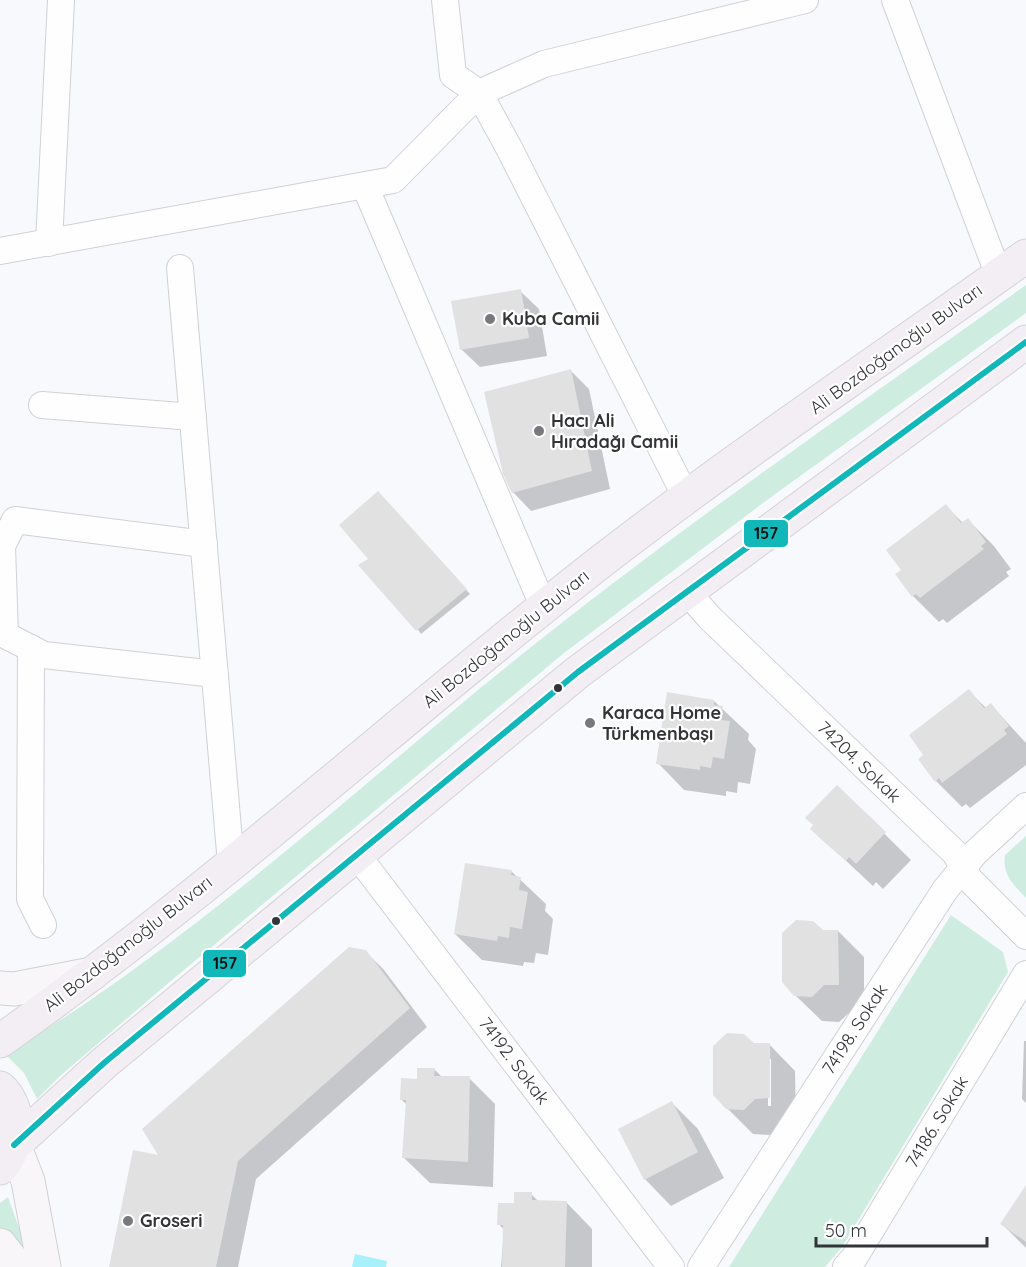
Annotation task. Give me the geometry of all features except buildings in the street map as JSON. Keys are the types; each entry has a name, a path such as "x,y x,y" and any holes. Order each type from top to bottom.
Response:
{"main road":[{"name":"Ali Bozdoğanoğlu Bulvarı","path":"0,1041 92,974 231,864 544,608 687,499 1026,256"},
{"path":"7,1157 104,1063 578,672 1026,342"},
{"path":"0,988 14,989 92,974"},
{"path":"0,1088 13,1108 16,1126 7,1157"},
{"path":"7,1157 28,1181 44,1267"},
{"path":"0,1245 17,1267"}],"street":[{"path":"49,243 61,0"},
{"path":"445,0 453,75 479,93 687,499"},
{"path":"0,249 49,243 393,180 479,93 544,64 805,0"},
{"path":"895,0 999,276"},
{"path":"365,186 544,608"},
{"path":"180,268 231,864"},
{"path":"42,405 193,417"},
{"path":"204,544 15,520 2,546 5,635 44,655 215,674"},
{"name":"74204. Sokak","path":"687,592 710,618 955,853 970,880 1026,936"},
{"path":"31,648 30,898 43,925"},
{"name":"74198. Sokak","path":"701,1267 962,866 1026,806"},
{"name":"74192. Sokak","path":"357,855 671,1267"},
{"name":"74186. Sokak","path":"846,1267 871,1231 1026,974"}],"green space":[{"path":"1026,285 1026,313 767,500 564,653 166,985 60,1076 37,1099 24,1073 4,1053 72,1012 180,935 293,845 544,636 680,533"},
{"path":"1026,836 1026,898 1007,874 1005,855"},
{"path":"951,915 1003,952 1008,972 842,1247 825,1267 729,1267"},
{"path":"8,1197 33,1267 27,1267 0,1228 0,1203"}],"water":[{"path":"355,1254 387,1261 386,1267 352,1267"}],"transit line":[{"name":"157","path":"14,1145 104,1063 578,672 1026,342"}],"place":[{"name":"Kuba Camii","path":"490,319"},
{"name":"Hacı Ali Hıradağı Camii","path":"539,431"},
{"name":"Karaca Home Türkmenbaşı","path":"590,723"},
{"name":"Groseri","path":"128,1221"}]}
